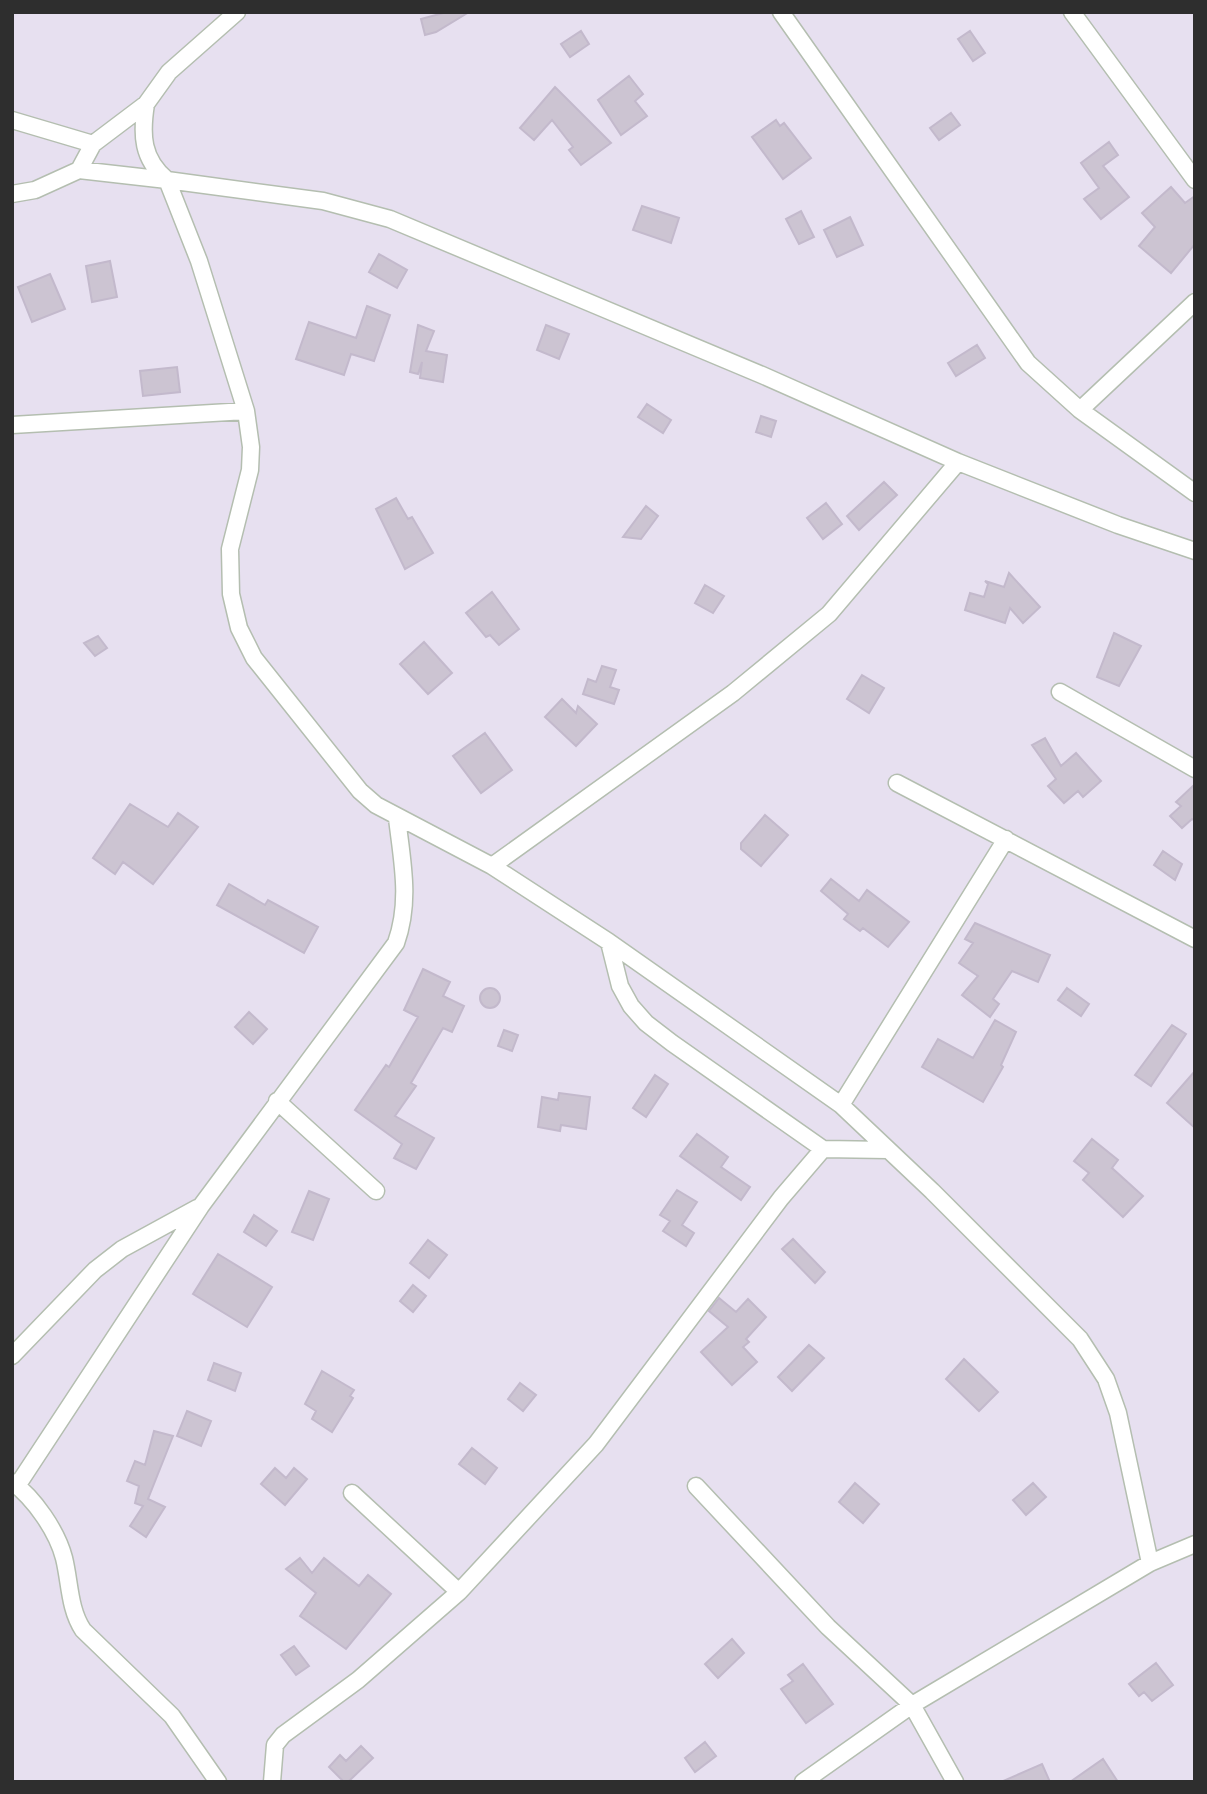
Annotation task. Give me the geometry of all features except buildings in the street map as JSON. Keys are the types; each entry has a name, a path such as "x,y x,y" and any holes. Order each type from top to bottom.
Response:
{"street":[{"path":"79,170 93,144 146,104 169,72 237,12"},
{"path":"781,12 1028,363 1080,410 1195,493"},
{"path":"1072,12 1195,180"},
{"path":"146,104 142,126 145,150 154,169 167,180 198,261 246,411 251,447 250,470 230,549 231,594 239,628 254,658 360,791 397,818 492,866 609,942 841,1105 1080,1339 1106,1379 1118,1413 1150,1563"},
{"path":"12,120 93,144"},
{"path":"12,194 35,190 79,170 323,201 390,219 762,375 958,462 1118,525 1195,551"},
{"path":"1080,410 1195,302"},
{"path":"12,425 246,411"},
{"path":"492,866 733,693 829,614 958,462"},
{"path":"1060,692 1195,769"},
{"path":"897,783 1195,939"},
{"path":"218,1782 172,1716 74,1616 63,1555 52,1529 15,1484 201,1206 396,943 405,918 406,895 397,818"},
{"path":"841,1105 1006,839"},
{"path":"609,942 620,986 631,1006 646,1023 823,1149 888,1150"},
{"path":"277,1101 376,1191"},
{"path":"272,1782 275,1745 283,1735 358,1680 459,1592 596,1444 781,1198 823,1149"},
{"path":"12,1356 95,1270 122,1249 201,1206"},
{"path":"696,1486 828,1627 912,1706 955,1782"},
{"path":"352,1493 459,1592"},
{"path":"803,1782 912,1706 1150,1563 1195,1544"}]}
